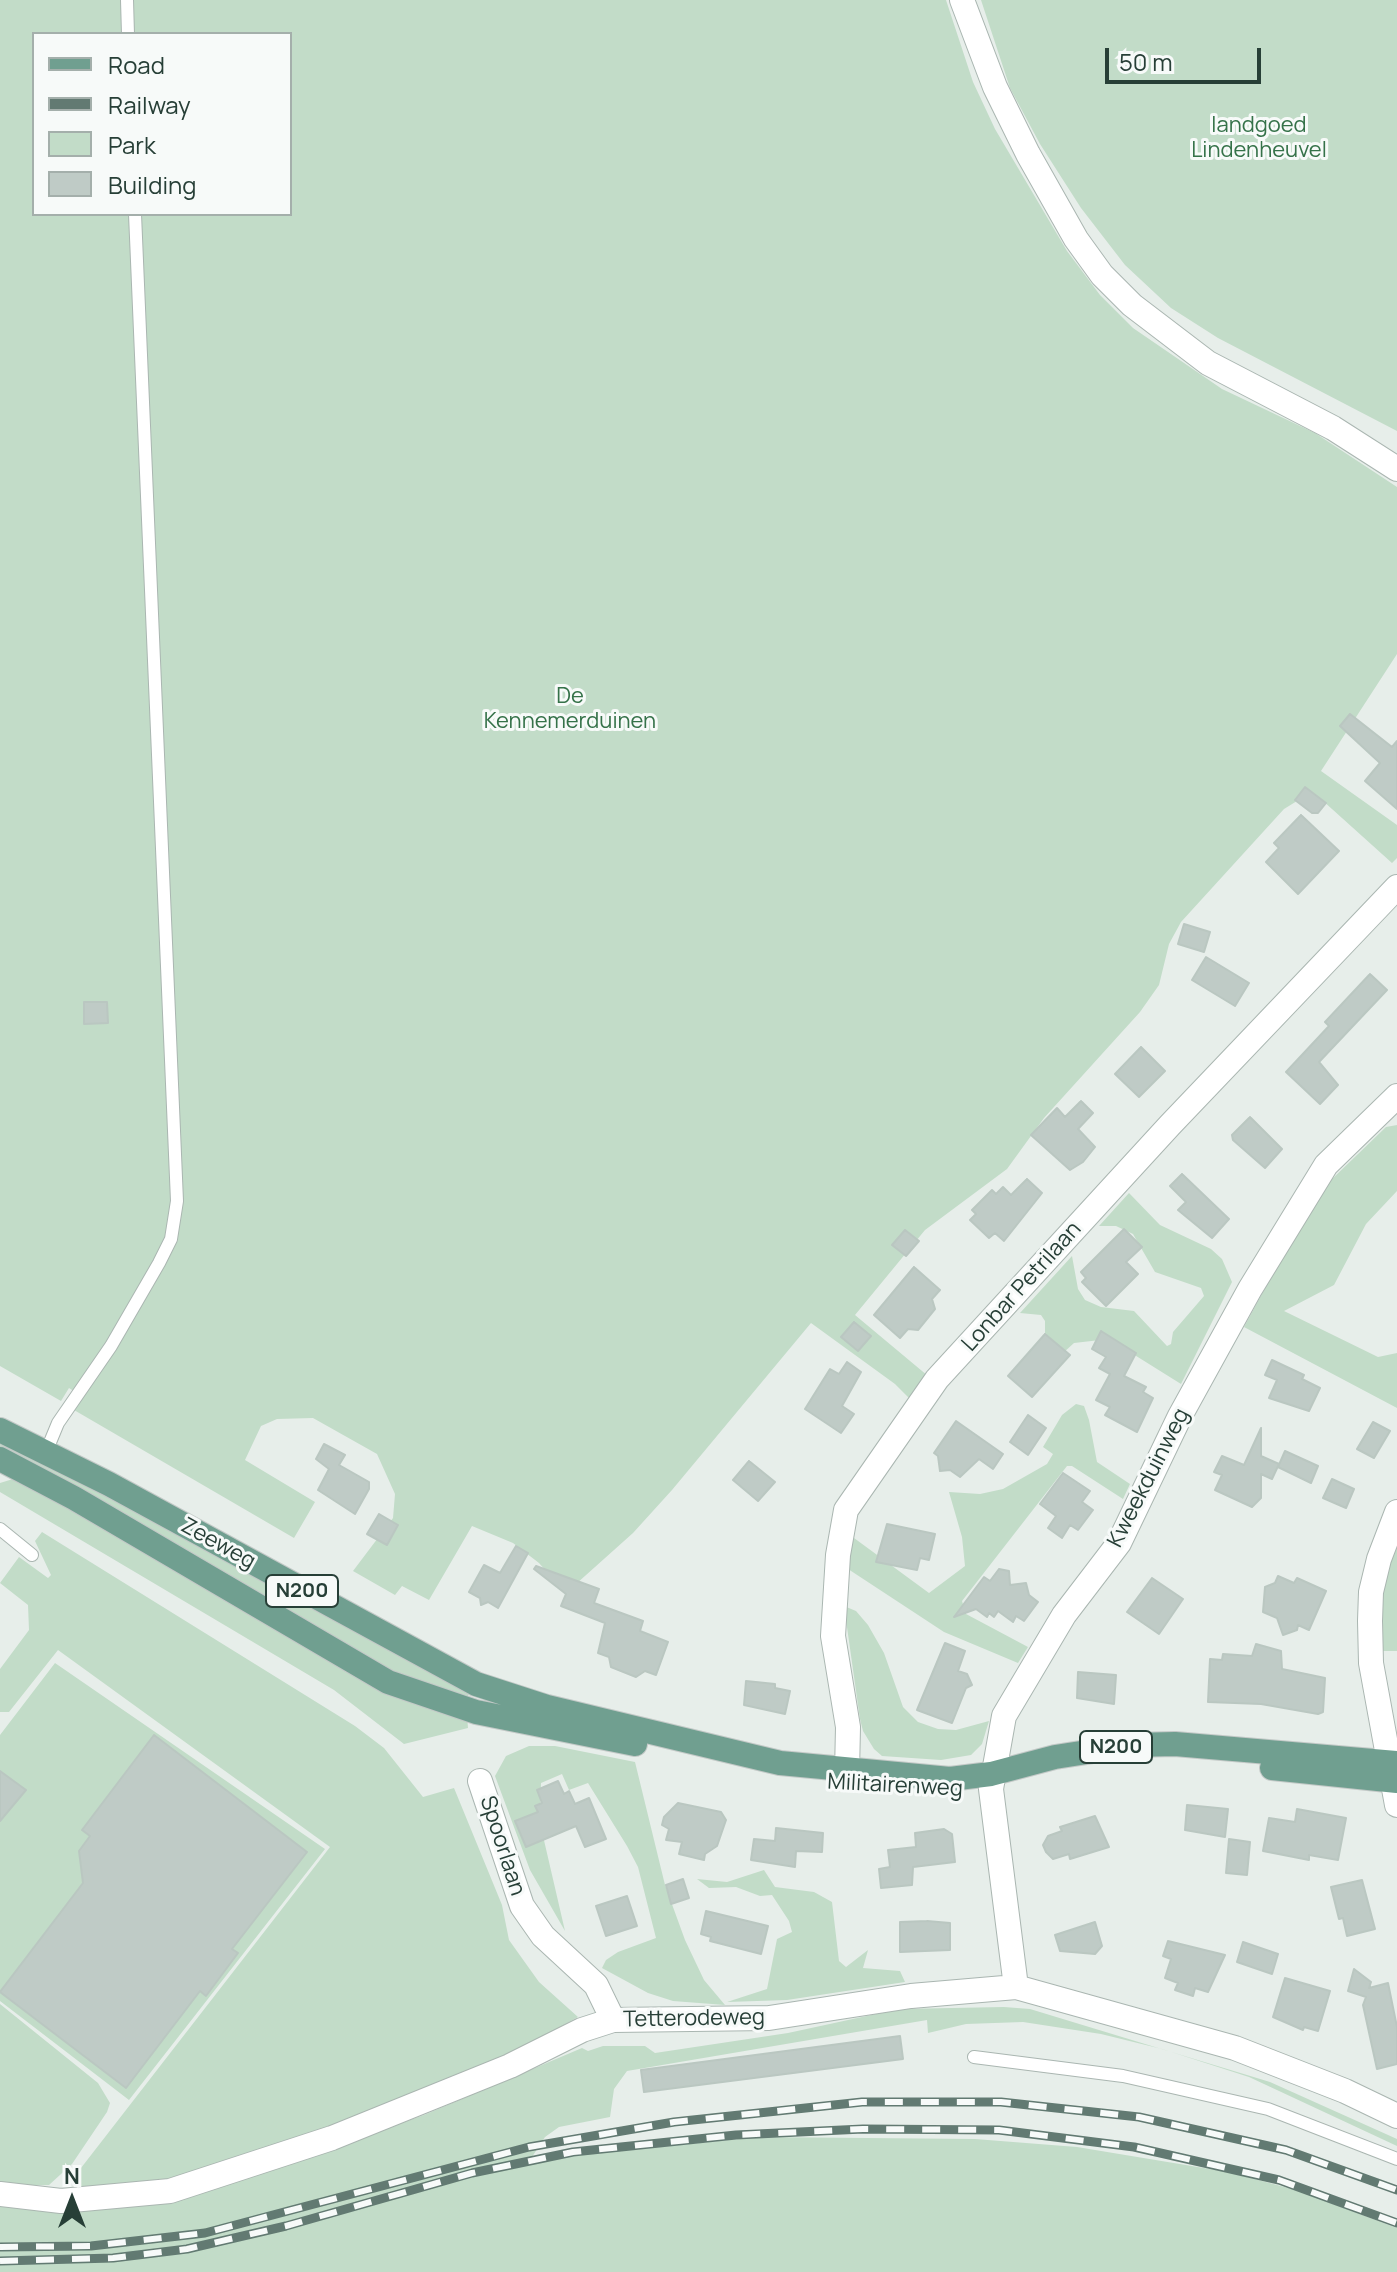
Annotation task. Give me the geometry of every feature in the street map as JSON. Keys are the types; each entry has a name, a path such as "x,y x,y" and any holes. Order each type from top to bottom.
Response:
{"main road":[{"name":"Zeeweg","path":"0,1430 476,1684"},
{"name":"Zeeweg","path":"0,1459 74,1498 358,1667 445,1703"},
{"name":"Militairenweg","path":"476,1684 547,1707 780,1763 847,1772 991,1782"},
{"name":"Militairenweg","path":"445,1703 819,1782 947,1794 991,1782 1162,1758 1393,1771"}],"street":[{"path":"962,0 995,87 1028,154 1076,239 1102,275 1132,305 1208,363 1308,414 1397,469"},
{"name":"Lonbar Petrilaan","path":"847,1772 848,1727 833,1636 838,1555 846,1510 937,1379 1170,1125 1397,887"},
{"name":"Kweekduinweg","path":"1016,1987 991,1782 1004,1716 1064,1615 1119,1543 1180,1416 1250,1289 1326,1165 1397,1096"},
{"path":"1397,1512 1371,1592 1371,1663 1397,1805"},
{"name":"Spoorlaan","path":"480,1781 522,1906 543,1936 596,1985 613,2020"},
{"name":"Tetterodeweg","path":"0,2194 61,2201 170,2191 332,2138 510,2066 582,2030 613,2020 769,2018 911,1996 1016,1987 1235,2048 1345,2091 1397,2116"}],"lane":[{"path":"127,0 128,32"},
{"path":"46,1452 58,1423 111,1346 159,1263 171,1239 177,1201 135,216"},
{"path":"0,1529 32,1555"},
{"path":"974,2057 1123,2076 1268,2109 1397,2159"}],"green space":[{"name":"De Kennemerduinen","path":"0,0 946,0 973,82 995,129 1067,251 1100,295 1133,328 1222,389 1315,433 1397,487 1397,654 1321,771 1397,825 1397,858 1392,863 1322,800 1297,801 1284,809 1181,922 1169,944 1159,985 1140,1012 1044,1118 1007,1169 925,1230 855,1315 928,1376 909,1398 895,1384 811,1323 672,1490 633,1533 576,1584 556,1582 539,1563 513,1543 472,1526 429,1600 402,1586 395,1595 353,1571 393,1518 395,1494 377,1454 313,1418 277,1419 261,1426 245,1460 315,1502 294,1538 74,1410 83,1397 69,1388 61,1401 0,1366"},
{"name":"landgoed Lindenheuvel","path":"981,0 1397,0 1397,431 1218,338 1171,308 1125,265 1081,208 1040,144 1010,88"},
{"path":"1397,1125 1397,1191 1366,1224 1334,1285 1284,1311 1378,1357 1397,1353 1397,1408 1244,1327 1302,1220 1330,1181 1386,1127"},
{"path":"1129,1193 1160,1225 1211,1249 1222,1259 1232,1282 1181,1384 1109,1339 1074,1343 1063,1353 1045,1337 1045,1321 1041,1315 1020,1313 1072,1256 1078,1289 1085,1300 1101,1307 1134,1311 1167,1346 1171,1344 1173,1332 1204,1296 1201,1288 1155,1272 1133,1234 1116,1226 1099,1226"},
{"path":"1076,1404 1084,1406 1097,1462 1130,1484 1123,1499 1072,1466 1067,1466 962,1601 966,1614 1028,1647 1018,1663 944,1632 845,1567 854,1538 929,1593 965,1566 962,1537 949,1492 980,1494 1003,1489 1047,1464 1053,1454 1043,1447 1062,1415"},
{"path":"0,1438 467,1688 469,1700 401,1679 0,1453"},
{"path":"13,1479 467,1715 468,1728 404,1744 334,1690 0,1492 0,1483"},
{"path":"42,1532 355,1726 384,1748 423,1797 454,1788 502,1905 509,1940 539,1982 578,2017 500,2061 378,2109 188,2176 134,2188 86,2190 74,2186 74,2177 330,1847 58,1650 9,1712 0,1712 0,1669 29,1630 28,1605 0,1583 19,1557 48,1578 51,1575 35,1541"},
{"path":"1397,1541 1397,1651 1381,1651 1382,1598 1389,1561"},
{"path":"844,1606 856,1611 868,1625 884,1653 903,1707 918,1722 938,1729 956,1730 989,1721 982,1744 971,1755 941,1760 882,1756 874,1749 860,1719"},
{"path":"55,1663 325,1849 129,2100 0,2001 0,1735"},
{"path":"529,1746 555,1746 635,1762 665,1885 685,1940 704,1980 725,2005 673,2001 648,1993 602,1968 606,1960 618,1952 656,1938 638,1867 627,1846 588,1783 569,1790 562,1774 541,1783 540,1823 565,1931 530,1870 495,1776 506,1756"},
{"path":"764,1870 775,1887 814,1892 832,1902 839,1961 846,1967 868,1950 863,1968 900,1971 905,1982 787,2000 727,2002 767,1989 777,1939 792,1932 789,1921 772,1895 760,1896 736,1887 709,1888 697,1879 727,1882"},
{"path":"0,2004 98,2083 110,2103 72,2164 49,2185 0,2186"},
{"path":"899,2009 1030,2009 1159,2048 1101,2034 1023,2022 966,2024 928,2033 927,2020 627,2071 614,2089 610,2117 559,2127 545,2137 530,2160 759,2137 975,2139 1077,2147 1228,2172 1296,2190 1397,2228 1397,2272 0,2272 0,2206 88,2209 264,2172 424,2115 582,2048 588,2051 603,2046 645,2046 655,2053 788,2033"},
{"path":"1170,2052 1270,2082 1397,2139 1397,2146 1249,2077"}],"building":[{"path":"1350,714 1392,747 1397,741 1397,809 1365,781 1380,763 1340,726"},
{"path":"1305,787 1326,803 1318,813 1312,813 1295,800"},
{"path":"1301,815 1339,851 1298,894 1266,862 1279,848 1274,843"},
{"path":"1184,924 1210,932 1204,952 1178,944"},
{"path":"1206,957 1249,983 1235,1006 1192,980"},
{"path":"1370,974 1387,990 1319,1062 1338,1085 1320,1104 1286,1072 1329,1026 1325,1022"},
{"path":"84,1002 107,1002 108,1023 84,1024"},
{"path":"1141,1047 1165,1071 1139,1097 1115,1074"},
{"path":"1081,1101 1093,1113 1078,1129 1095,1147 1083,1162 1070,1170 1031,1135 1057,1108 1065,1117"},
{"path":"1250,1117 1282,1149 1265,1168 1233,1140 1232,1135"},
{"path":"1182,1174 1229,1219 1212,1238 1178,1210 1186,1202 1170,1186"},
{"path":"1027,1179 1042,1193 1004,1241 995,1233 989,1238 970,1220 976,1214 972,1210 992,1190 996,1194 1003,1187 1011,1195"},
{"path":"1124,1229 1142,1247 1126,1262 1138,1274 1106,1306 1082,1282 1086,1278 1081,1272"},
{"path":"905,1230 919,1241 906,1256 892,1245"},
{"path":"914,1267 940,1290 932,1299 935,1309 918,1330 908,1329 900,1338 874,1315"},
{"path":"854,1322 871,1336 858,1351 841,1337"},
{"path":"1101,1331 1136,1353 1124,1376 1146,1387 1143,1392 1153,1398 1137,1432 1105,1415 1110,1407 1096,1400 1110,1374 1099,1368 1106,1357 1092,1349"},
{"path":"1045,1334 1070,1355 1032,1397 1008,1376"},
{"path":"1272,1360 1304,1375 1302,1379 1320,1388 1309,1411 1269,1398 1277,1380 1265,1375"},
{"path":"847,1362 861,1372 842,1406 854,1414 841,1433 805,1409 830,1369 839,1374"},
{"path":"1028,1415 1046,1428 1028,1455 1010,1442"},
{"path":"956,1421 1003,1454 993,1469 979,1459 960,1477 950,1470 940,1471 938,1456 934,1453"},
{"path":"1373,1422 1390,1431 1374,1458 1357,1449"},
{"path":"1261,1428 1261,1456 1279,1464 1272,1479 1261,1474 1261,1498 1252,1507 1215,1490 1222,1475 1214,1472 1222,1456 1244,1465"},
{"path":"324,1444 345,1455 339,1465 369,1482 369,1489 355,1514 318,1490 329,1469 316,1459"},
{"path":"1285,1451 1318,1466 1311,1483 1278,1467"},
{"path":"749,1461 775,1482 758,1501 733,1480"},
{"path":"1063,1473 1090,1491 1082,1502 1093,1510 1078,1530 1070,1525 1062,1538 1048,1528 1056,1516 1040,1504"},
{"path":"1332,1479 1354,1489 1346,1508 1323,1498"},
{"path":"379,1514 398,1525 387,1545 367,1534"},
{"path":"887,1524 935,1534 929,1560 920,1558 917,1570 876,1562"},
{"path":"516,1546 528,1553 498,1608 488,1602 481,1605 480,1598 469,1592 484,1565 500,1573"},
{"path":"536,1566 599,1589 594,1603 643,1621 640,1631 668,1642 656,1675 645,1671 636,1677 611,1667 609,1657 598,1653 605,1623 561,1606 566,1594 534,1569"},
{"path":"999,1569 1009,1571 1010,1585 1026,1583 1029,1595 1038,1602 1024,1621 1016,1616 1013,1622 998,1611 994,1617 989,1613 987,1617 976,1609 954,1617 984,1577 990,1581"},
{"path":"1278,1576 1294,1583 1297,1578 1326,1591 1309,1630 1298,1625 1297,1630 1283,1635 1277,1618 1263,1612 1265,1587 1275,1583"},
{"path":"1152,1578 1183,1599 1159,1634 1127,1612"},
{"path":"945,1643 965,1651 958,1671 967,1674 972,1685 966,1688 952,1723 917,1710"},
{"path":"1256,1644 1281,1651 1282,1669 1325,1678 1323,1712 1318,1714 1261,1704 1208,1702 1210,1659 1222,1660 1223,1654 1252,1656"},
{"path":"1078,1672 1116,1675 1114,1704 1077,1698"},
{"path":"746,1681 775,1684 775,1688 790,1691 785,1714 744,1705"},
{"path":"154,1735 307,1852 232,1949 238,1953 206,1996 200,1991 126,2088 0,1992 83,1883 79,1851 90,1836 82,1830"},
{"path":"0,1771 26,1790 0,1821"},
{"path":"558,1781 564,1794 569,1791 575,1804 589,1798 606,1839 585,1847 576,1826 526,1847 515,1821 538,1812 535,1806 542,1803 537,1790"},
{"path":"678,1803 721,1812 726,1820 717,1846 705,1854 704,1860 679,1854 682,1842 666,1840 669,1829 662,1825 664,1817"},
{"path":"1187,1805 1228,1809 1225,1837 1185,1830"},
{"path":"1297,1809 1346,1818 1338,1860 1309,1855 1309,1860 1263,1851 1269,1818 1295,1822"},
{"path":"1095,1816 1109,1847 1070,1859 1069,1854 1053,1859 1046,1852 1043,1845 1048,1836 1062,1831 1060,1827"},
{"path":"776,1828 823,1833 822,1852 796,1851 795,1867 751,1860 754,1839 775,1841"},
{"path":"944,1829 952,1834 955,1862 913,1867 912,1885 881,1888 879,1869 890,1867 888,1850 916,1847 915,1833"},
{"path":"1229,1839 1250,1842 1247,1875 1226,1873"},
{"path":"683,1879 689,1898 671,1904 666,1885"},
{"path":"1362,1880 1375,1929 1347,1936 1331,1887"},
{"path":"627,1896 637,1926 606,1936 596,1906"},
{"path":"706,1911 768,1926 761,1954 710,1941 711,1937 701,1934"},
{"path":"900,1922 950,1923 950,1950 900,1952"},
{"path":"1095,1922 1102,1946 1095,1954 1060,1951 1055,1935"},
{"path":"1168,1941 1225,1955 1208,1992 1195,1988 1193,1996 1175,1990 1178,1983 1165,1978 1171,1959 1163,1956"},
{"path":"1243,1942 1278,1954 1272,1974 1237,1962"},
{"path":"1354,1969 1371,1982 1369,1988 1388,1983 1397,2027 1397,2064 1377,2069 1363,2005 1366,1997 1348,1991"},
{"path":"1285,1978 1330,1991 1318,2031 1304,2027 1303,2030 1273,2017"},
{"path":"900,2036 903,2059 644,2092 641,2070"}],"railway":[{"path":"0,2247 91,2246 205,2233 529,2147 674,2122 862,2102 1001,2102 1139,2117 1286,2150 1397,2190"},
{"path":"0,2261 113,2258 187,2249 286,2226 472,2173 573,2152 736,2135 863,2129 999,2130 1134,2147 1279,2180 1397,2223"}]}
